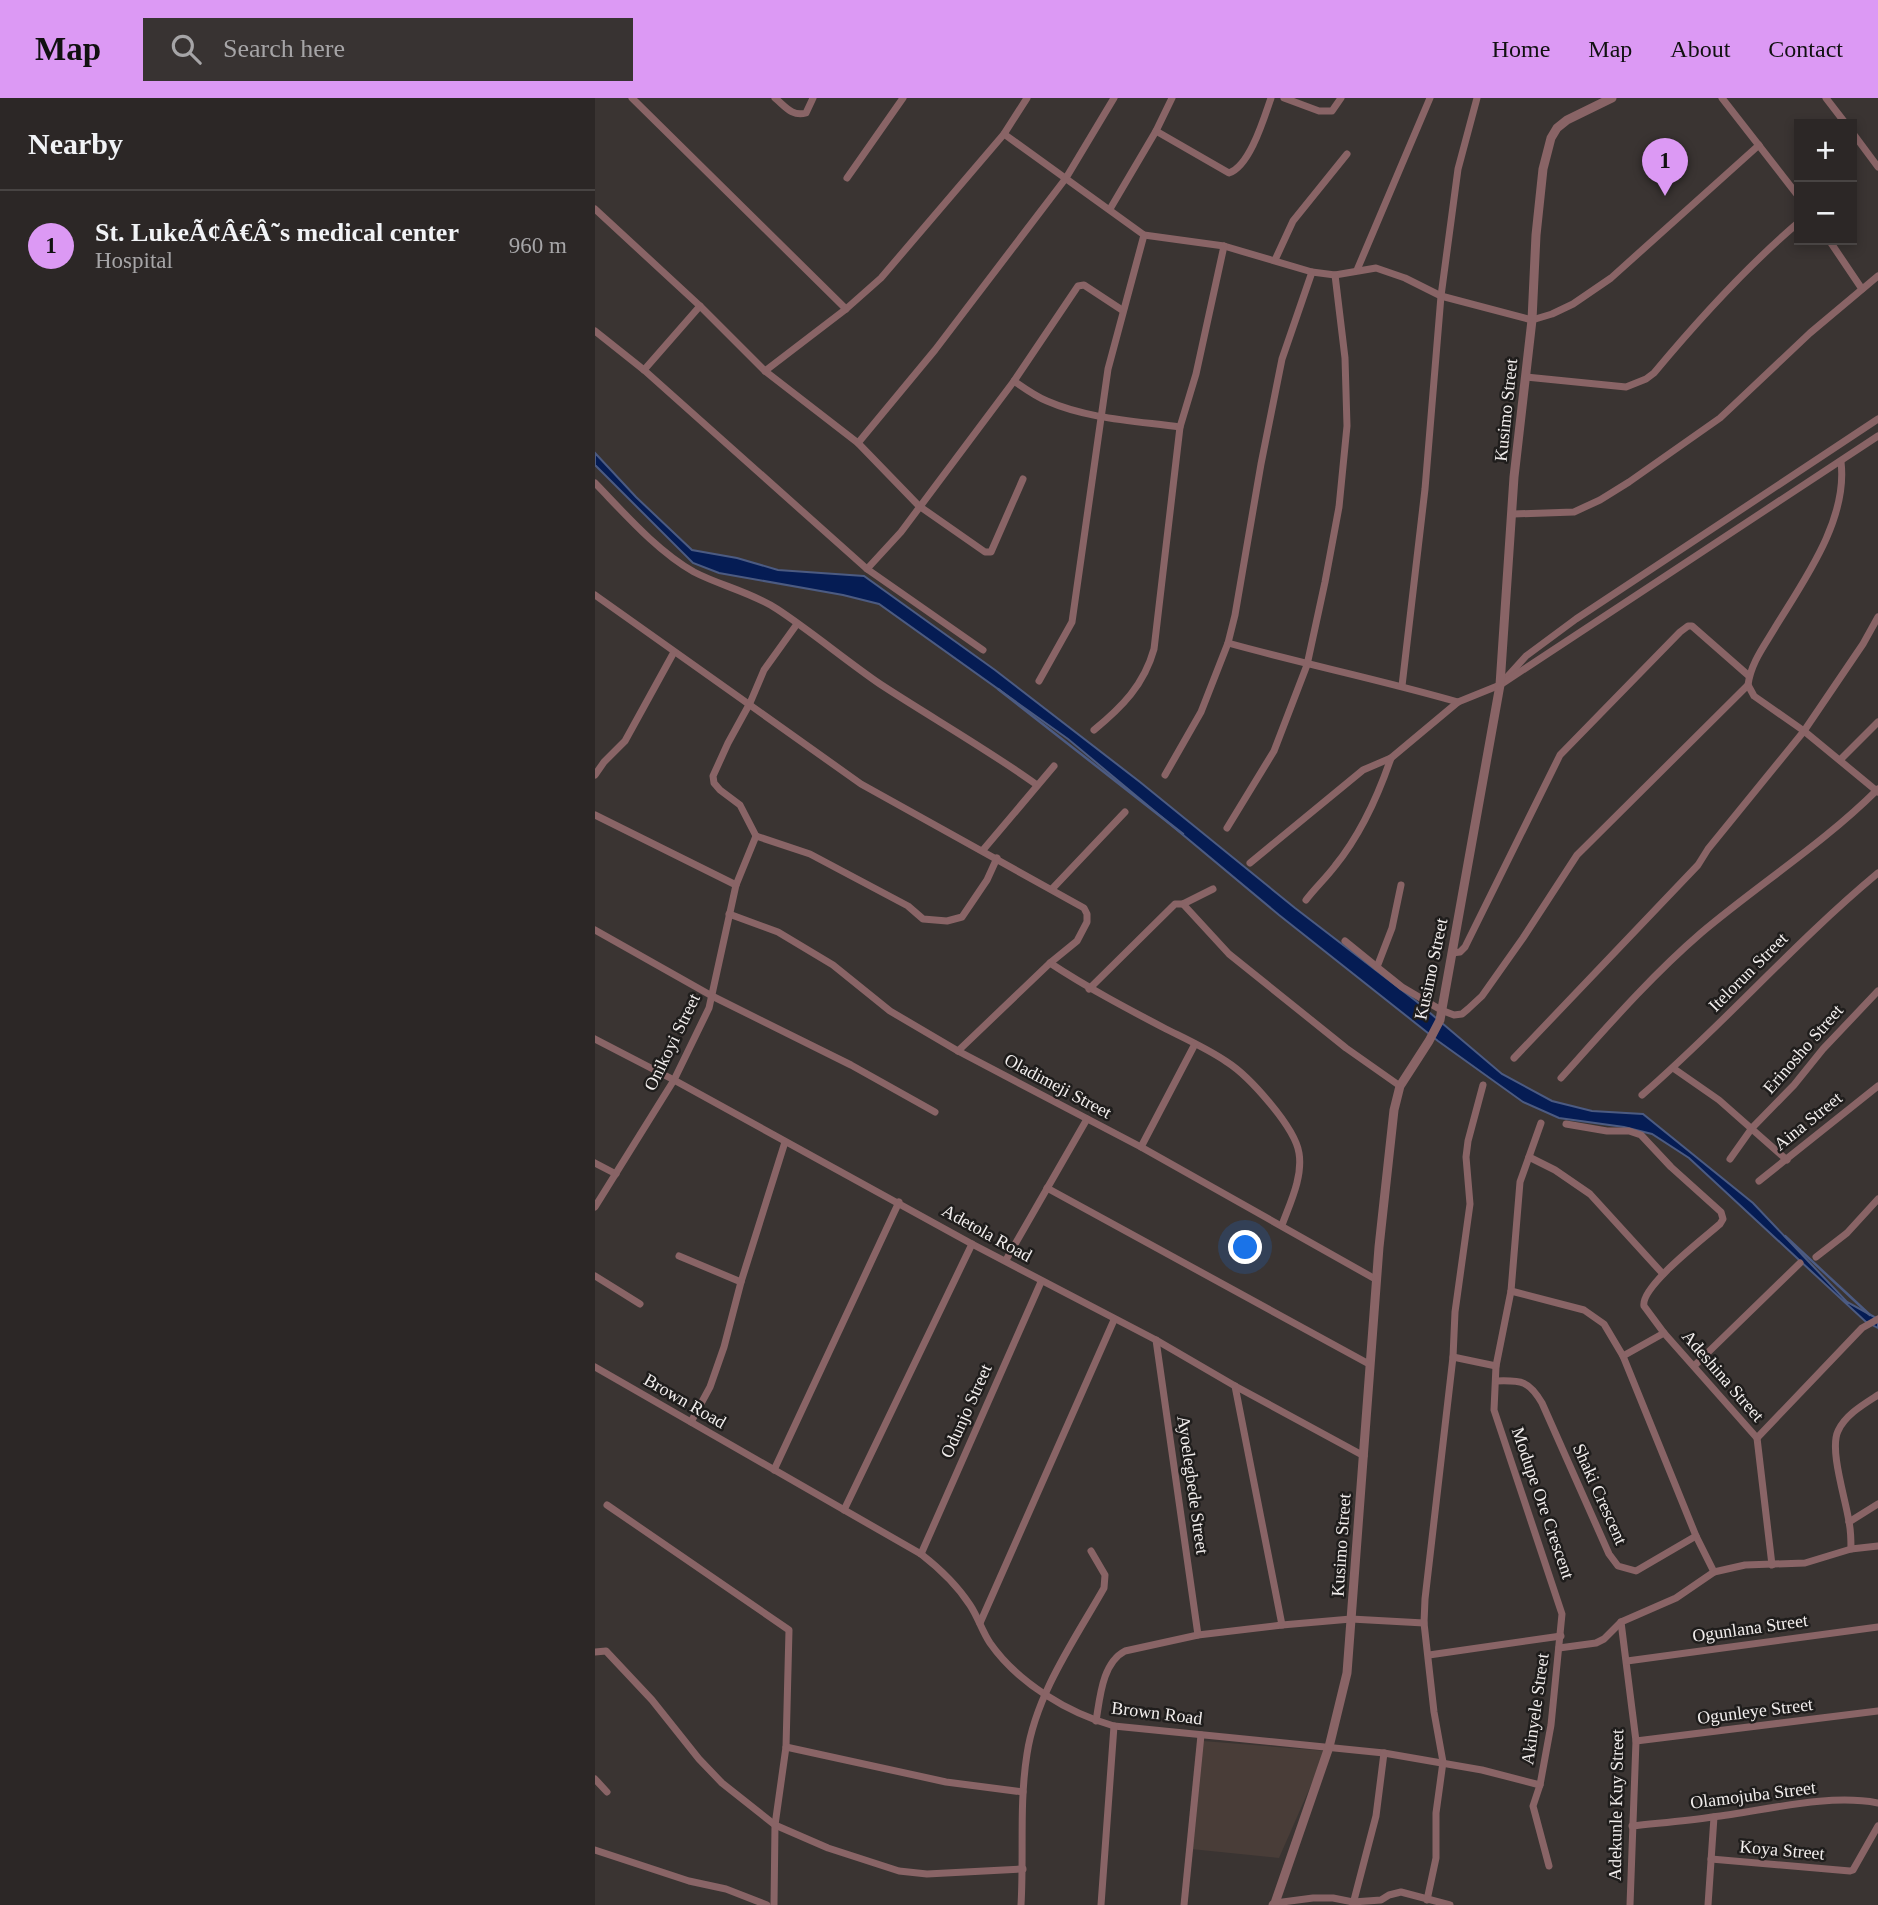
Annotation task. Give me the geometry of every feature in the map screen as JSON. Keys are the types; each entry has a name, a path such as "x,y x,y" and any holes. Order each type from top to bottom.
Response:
{"street":[{"path":"632,98 846,309"},
{"path":"775,98 794,114 801,114 806,113 813,98"},
{"path":"847,178 902,98"},
{"path":"765,371 846,309 881,278 1004,134 1027,98"},
{"path":"858,443 935,350 1066,178 1114,98"},
{"path":"1109,209 1156,131 1172,98"},
{"path":"1156,131 1229,173 1235,171 1250,150 1271,98"},
{"path":"1285,98 1326,111 1332,111 1341,98"},
{"path":"1357,270 1430,98"},
{"path":"1402,685 1425,489 1441,296 1458,169 1477,98"},
{"name":"Kusimo Street","path":"1274,1904 1329,1747 1347,1673 1369,1364 1391,1137 1399,1086 1431,1038 1441,1015 1500,685 1514,477 1532,320 1536,235 1543,169 1551,138 1557,128 1567,120 1612,98"},
{"path":"1722,98 1794,190"},
{"path":"1826,98 1842,119"},
{"path":"1004,134 1143,235 1224,246 1312,272 1335,275 1377,268 1441,296 1532,320 1573,304 1611,278 1759,145"},
{"path":"1857,139 1878,167"},
{"path":"1275,260 1293,221 1347,154"},
{"path":"595,209 700,306 765,371 858,443 919,506 988,553 1023,479"},
{"path":"1526,377 1626,387 1646,379 1724,292 1794,226"},
{"path":"1039,681 1072,622 1108,369 1143,235"},
{"path":"1832,245 1862,289"},
{"path":"1094,730 1134,693 1154,649 1180,427 1196,374 1224,246"},
{"path":"1165,775 1201,712 1228,643 1282,359 1312,272"},
{"path":"1227,828 1274,751 1307,665 1339,507 1347,426 1345,358 1335,275"},
{"path":"1513,514 1574,512 1610,494 1720,418 1810,333 1878,276"},
{"path":"867,569 901,532 1014,381 1078,286 1084,285 1122,310"},
{"path":"645,370 700,306"},
{"path":"595,331 645,370 867,569 983,650"},
{"path":"1014,381 1046,401 1102,416 1180,427"},
{"path":"1500,685 1525,656 1576,619 1878,419"},
{"path":"1250,863 1363,770 1391,758 1458,702 1500,685 1878,436"},
{"path":"1345,940 1441,1015 1462,1014 1482,996 1577,855 1749,681 1759,652 1827,536 1841,494 1841,462"},
{"path":"595,483 641,529 683,565 770,605 873,679 970,739 1037,785"},
{"path":"595,595 861,784 1084,908 1087,922 1081,936 1050,962 958,1051"},
{"path":"1514,1058 1698,865 1804,731 1863,644 1878,617"},
{"path":"797,624 764,670 713,776 714,783 720,790 740,805 756,836 810,854 908,906 923,919 947,921 962,917 987,880 997,859"},
{"path":"1452,953 1460,952 1465,947 1560,755 1688,625 1749,681 1754,696 1804,731 1878,791 1671,959 1624,1007 1561,1079"},
{"path":"1228,643 1307,665 1402,685 1458,702"},
{"path":"595,775 625,741 674,652"},
{"path":"1839,760 1878,722"},
{"path":"1306,900 1335,866 1356,835 1380,790 1391,758"},
{"path":"983,850 1055,765"},
{"path":"1052,889 1125,812"},
{"path":"595,815 736,885"},
{"name":"Onikoyi Street","path":"595,1207 674,1080 709,1008 736,885 756,836"},
{"name":"Itelorun Street","path":"1642,1095 1825,919 1878,873"},
{"path":"1377,967 1392,928 1401,885"},
{"path":"1089,989 1175,904 1183,904 1213,889"},
{"path":"1183,904 1229,954 1346,1048 1399,1086"},
{"name":"Oladimeji Street","path":"729,914 778,933 833,965 890,1011 958,1051 1141,1147 1377,1280"},
{"path":"595,930 712,996 851,1065 935,1112"},
{"path":"1050,962 1089,989 1228,1062 1277,1112 1297,1144 1299,1169 1282,1225"},
{"name":"Erinosho Street","path":"1730,1159 1752,1128 1878,991"},
{"name":"Adetola Road","path":"595,1039 1006,1260 1041,1282 1156,1340 1364,1456"},
{"path":"1141,1147 1195,1044"},
{"path":"1673,1068 1719,1100 1787,1160"},
{"path":"1427,1900 1436,1858 1436,1812 1443,1762 1434,1712 1424,1623 1425,1599 1453,1357 1455,1312 1470,1204 1466,1157 1483,1085"},
{"name":"Aina Street","path":"1759,1181 1822,1128 1878,1086"},
{"path":"1006,1260 1087,1119"},
{"name":"Modupe Ore Crescent","path":"1541,1123 1520,1182 1511,1291 1496,1366 1494,1410 1560,1604 1561,1636"},
{"path":"1529,1157 1555,1170 1590,1194 1663,1274 1720,1224 1723,1219 1721,1212 1671,1167 1641,1135 1629,1131 1607,1131 1566,1124"},
{"path":"691,1422 710,1387 725,1348 741,1282 785,1142"},
{"path":"595,1163 616,1174"},
{"path":"1047,1188 1369,1364"},
{"path":"1816,1257 1847,1233 1878,1199"},
{"path":"774,1470 899,1202"},
{"path":"844,1510 972,1244"},
{"path":"679,1256 741,1282"},
{"path":"1694,1366 1800,1263"},
{"name":"Adeshina Street","path":"1663,1274 1645,1294 1644,1306 1664,1333 1756,1438 1773,1565"},
{"path":"595,1276 640,1304"},
{"name":"Odunjo Street","path":"921,1554 1041,1282"},
{"path":"1511,1291 1584,1310 1604,1324 1623,1356 1696,1536 1714,1572"},
{"path":"1756,1438 1862,1328 1878,1319"},
{"path":"980,1623 1114,1320"},
{"path":"1623,1356 1664,1333"},
{"name":"Ayoelegbede Street","path":"1156,1340 1198,1635"},
{"path":"1453,1357 1496,1366"},
{"name":"Brown Road","path":"595,1367 921,1554 948,1578 969,1604 990,1643 1018,1673 1063,1706 1096,1721 1114,1726 1384,1753 1443,1762 1540,1785"},
{"name":"Shaki Crescent","path":"1496,1381 1525,1382 1533,1388 1609,1554 1618,1566 1636,1571 1696,1536"},
{"path":"1235,1386 1282,1625"},
{"path":"1851,1549 1836,1436 1843,1423 1857,1409 1878,1395"},
{"path":"1849,1522 1878,1504"},
{"path":"607,1505 789,1630 786,1747 775,1825 774,1905"},
{"path":"1559,1648 1596,1643 1621,1622 1676,1598 1714,1572 1745,1566 1805,1563 1851,1549 1878,1546"},
{"path":"1021,1905 1023,1792 1027,1752 1045,1693 1104,1588 1105,1576 1091,1551"},
{"path":"1096,1721 1107,1671 1119,1654 1198,1635 1282,1625 1351,1619 1424,1623"},
{"name":"Adekunle Kuy Street","path":"1621,1622 1636,1741 1630,1905"},
{"name":"Ogunlana Street","path":"1627,1661 1878,1628"},
{"path":"1429,1655 1561,1636"},
{"name":"Akinyele Street","path":"1549,1866 1533,1806 1540,1785 1551,1726 1561,1636"},
{"path":"595,1652 606,1651 652,1700 699,1759 722,1783 775,1825 828,1848 899,1871 927,1874 1023,1869"},
{"name":"Ogunleye Street","path":"1636,1741 1878,1711"},
{"path":"1101,1905 1114,1726"},
{"path":"1184,1905 1201,1735"},
{"path":"786,1747 946,1782 1023,1792"},
{"path":"1353,1903 1376,1816 1384,1753"},
{"path":"595,1779 607,1792"},
{"name":"Olamojuba Street","path":"1632,1825 1826,1802 1860,1800 1878,1803"},
{"path":"1708,1905 1714,1817"},
{"name":"Koya Street","path":"1711,1859 1850,1871 1878,1826"},
{"path":"595,1850 689,1881 726,1889 767,1905"},
{"path":"1274,1904 1333,1898 1353,1903 1381,1900 1401,1892 1450,1905"}],"shaded area":[{"path":"1203,1741 1326,1751 1279,1858 1191,1849"}],"water":[{"path":"595,453 636,497 692,550 737,558 778,570 864,576 995,670 1140,782 1295,908 1416,1001 1502,1074 1552,1101 1592,1111 1643,1114 1753,1203 1847,1302 1878,1319 1878,1328 1866,1322 1689,1158 1652,1134 1624,1127 1559,1118 1523,1102 1438,1041 1279,915 1068,739 879,604 719,573 693,563 595,465"}],"waterway":[{"path":"998,689 1183,834"},
{"path":"1785,1236 1870,1315"}],"place":[{"name":"St. LukeÃ¢Â€Â˜s medical center","path":"1665,196"}]}
